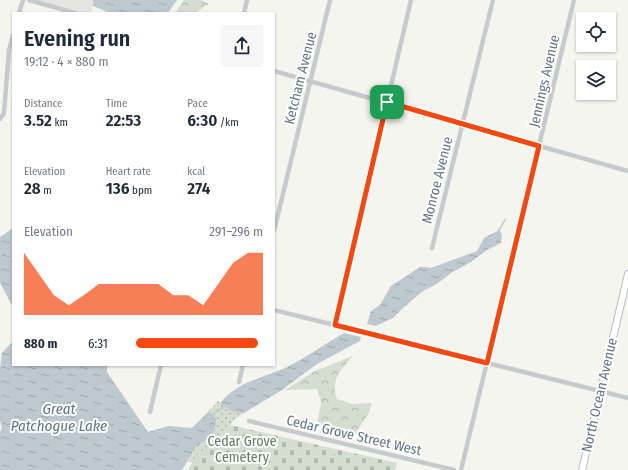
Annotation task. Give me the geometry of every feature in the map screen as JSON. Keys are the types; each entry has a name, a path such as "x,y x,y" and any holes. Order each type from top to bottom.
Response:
{"street":[{"path":"20,12 23,0"},
{"path":"29,0 71,12"},
{"path":"244,12 247,0"},
{"name":"Ketcham Avenue","path":"275,227 330,0"},
{"path":"335,325 411,0"},
{"name":"Monroe Avenue","path":"432,248 492,0"},
{"name":"Jennings Avenue","path":"461,470 574,0"},
{"path":"0,119 4,114 9,50 12,39"},
{"path":"275,71 628,171"},
{"name":"North Ocean Avenue","path":"582,470 628,274"},
{"path":"275,310 628,398"},
{"path":"150,412 161,366"},
{"path":"239,382 243,366"},
{"name":"Cedar Grove Street West","path":"249,421 454,470"}],"shaded area":[{"path":"29,0 93,0 91,12 71,12"}],"green space":[{"path":"184,0 201,0 209,4 197,12 176,12"},
{"path":"353,356 341,370 336,380 335,392 337,399 352,404 372,403 369,413 353,437 317,426 321,402 317,389 285,390 315,371"},
{"path":"218,401 233,412 244,413 231,423 227,439 194,463 188,461 196,447 212,436 217,419 209,411"},
{"name":"Cedar Grove Cemetery","path":"230,425 397,463 395,470 188,470 198,453 219,446"}],"water":[{"path":"93,0 177,0 169,12 108,12 93,6"},
{"path":"12,229 12,305 0,283 0,237"},
{"path":"499,230 502,235 501,243 487,250 471,262 451,273 437,284 423,291 393,318 376,326 367,324 371,311 380,305 391,286 420,267 431,268 477,251 484,238"},
{"path":"344,333 361,337 360,341 317,364 282,390 244,413 233,412 220,403 242,385 285,368"},
{"name":"Great Patchogue Lake","path":"12,342 12,366 107,366 107,372 148,432 168,426 192,428 209,411 217,419 212,436 196,447 182,470 0,470 0,432 2,428 0,421 0,368 2,353"}],"waterway":[{"path":"498,232 505,220"},
{"path":"212,415 225,406"}],"route":[{"path":"387,102 539,146 487,363 335,325 387,102"}]}
